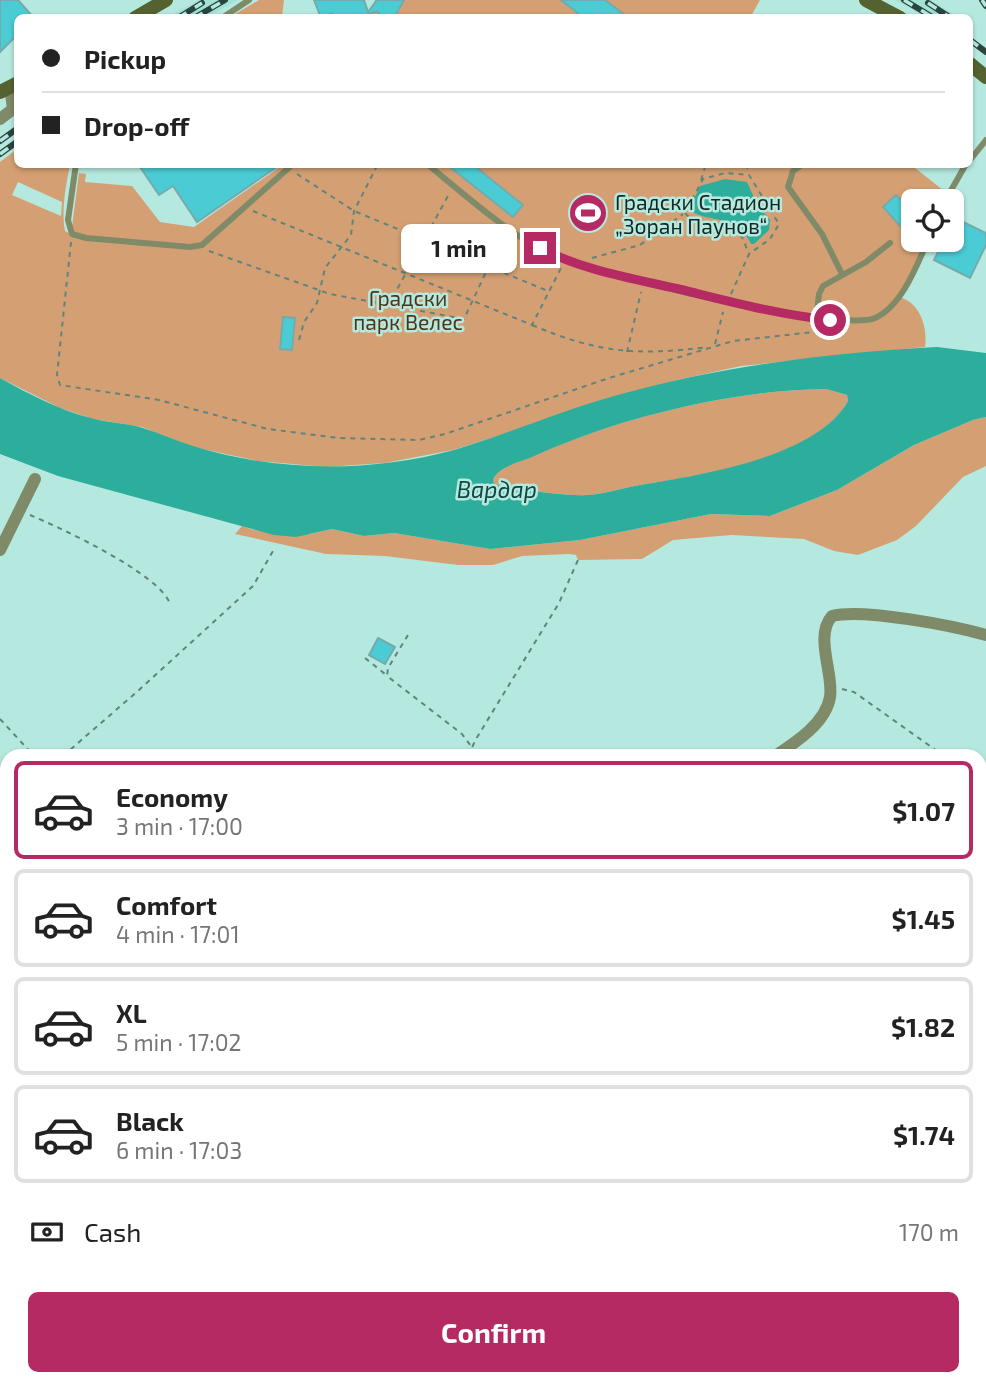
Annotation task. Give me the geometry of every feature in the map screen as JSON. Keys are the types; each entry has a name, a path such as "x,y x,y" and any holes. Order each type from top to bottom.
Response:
{"main road":[{"path":"142,14 166,0"},
{"path":"866,0 893,14"}],"street":[{"path":"0,119 13,108 9,87"},
{"path":"0,550 35,479"},
{"path":"785,749 806,735 816,724 830,697 825,629 832,616 848,614 909,620 986,635"}],"lane":[{"path":"228,14 249,0"},
{"path":"973,156 986,140"},
{"path":"75,168 68,220 72,234 86,238 195,246 208,241 242,207 289,168"},
{"path":"432,168 508,228 540,248 565,259 643,281 816,319 859,321 879,316 903,289 922,252"},
{"path":"797,168 793,171 788,187 822,234 842,274"},
{"path":"952,189 964,168"},
{"path":"816,319 820,290 842,274 868,261 890,243"}],"path":[{"path":"294,168 354,211 549,291"},
{"path":"299,340 304,322 317,303 327,263 351,235 354,211 376,168"},
{"path":"532,325 565,259 599,258 627,250 658,234 685,213 705,168"},
{"path":"715,346 721,316 749,254 770,239 779,224 747,168"},
{"path":"701,180 725,173 749,175"},
{"path":"388,306 454,184"},
{"path":"242,207 404,275 580,343 645,353 715,346"},
{"path":"685,213 691,218 736,232 742,237 749,254"},
{"path":"195,246 319,290 388,306 464,319 508,228"},
{"path":"72,234 57,375 60,385 159,400 268,429 339,438 430,438 618,375 715,346 746,338 844,328"},
{"path":"627,352 643,281"},
{"path":"19,512 49,523 126,564 158,586 170,604"},
{"path":"71,749 253,586 273,551"},
{"path":"365,658 463,734 472,747 559,603 579,560"},
{"path":"386,674 408,635"},
{"path":"830,697 841,688 854,692 934,749"},
{"path":"0,719 28,749"}],"shaded area":[{"path":"199,0 238,0 212,14 173,14"},
{"path":"895,0 931,0 953,14 921,14"}],"green space":[{"path":"259,0 284,0 282,14 235,14"},
{"path":"375,0 760,0 752,14 370,14"},
{"name":"Градски парк Велес","path":"14,151 14,168 70,168 64,215 65,231 71,234 79,173 86,174 85,182 132,186 160,222 194,227 278,168 915,168 942,189 901,189 901,252 922,252 898,297 912,304 921,316 925,347 741,366 677,380 453,450 385,463 326,467 258,461 193,447 142,427 93,419 60,408 0,378 0,162","holes":["18,182 62,202 61,216 12,195"]},
{"path":"826,389 847,395 848,401 832,421 810,438 783,451 724,470 587,495 512,489 501,487 493,481 498,472 515,463 600,430 638,419 714,401"},
{"path":"986,417 986,466 963,477 916,526 897,540 858,555 834,551 804,539 731,535 673,540 642,559 578,560 576,555 569,554 522,556 493,565 458,565 385,556 326,554 235,534 242,526 254,530 310,534 332,529 364,536 394,533 490,549 580,540 711,514 770,516 837,490 914,445"}],"water":[{"path":"725,179 747,182 757,204 770,220 769,230 754,244 731,223 689,210 700,186"},
{"name":"Вардар","path":"937,347 986,353 986,417 914,445 837,490 770,516 711,514 580,540 490,549 394,533 364,536 332,529 296,537 274,535 58,476 0,454 0,378 67,411 97,420 143,428 225,455 290,465 356,466 389,463 454,450 594,402 694,377 774,362","holes":["826,389 847,395 848,401 832,421 810,437 784,450 723,469 587,495 512,489 501,487 493,481 498,472 509,466 565,443 676,409 790,391"]}],"building":[{"path":"0,0 18,0 30,14 14,14 14,38 0,52"},
{"path":"314,0 364,0 368,12 377,0 404,0 396,14 379,14 377,11 370,14 319,14"},
{"path":"561,0 605,0 624,14 579,14"},
{"path":"141,168 275,168 197,222 173,186 159,195"},
{"path":"451,168 477,168 523,205 513,217"},
{"path":"896,195 901,200 901,227 883,207"},
{"path":"964,222 986,233 986,245 970,278 934,260 938,252 964,252"},
{"path":"283,317 295,318 292,350 280,349"},
{"path":"378,638 395,647 385,664 369,655"}],"railway":[{"path":"201,14 225,0"},
{"path":"904,0 927,14"},
{"path":"982,0 986,6"},
{"path":"184,14 202,3"},
{"path":"928,3 945,14"},
{"path":"973,42 986,52"},
{"path":"0,141 14,131"},
{"path":"0,154 14,144"}],"place":[{"name":"Градски Стадион „Зоран Паунов“","path":"588,213"}],"route":[{"path":"540,248 556,257 614,274 797,316 830,320"}]}
